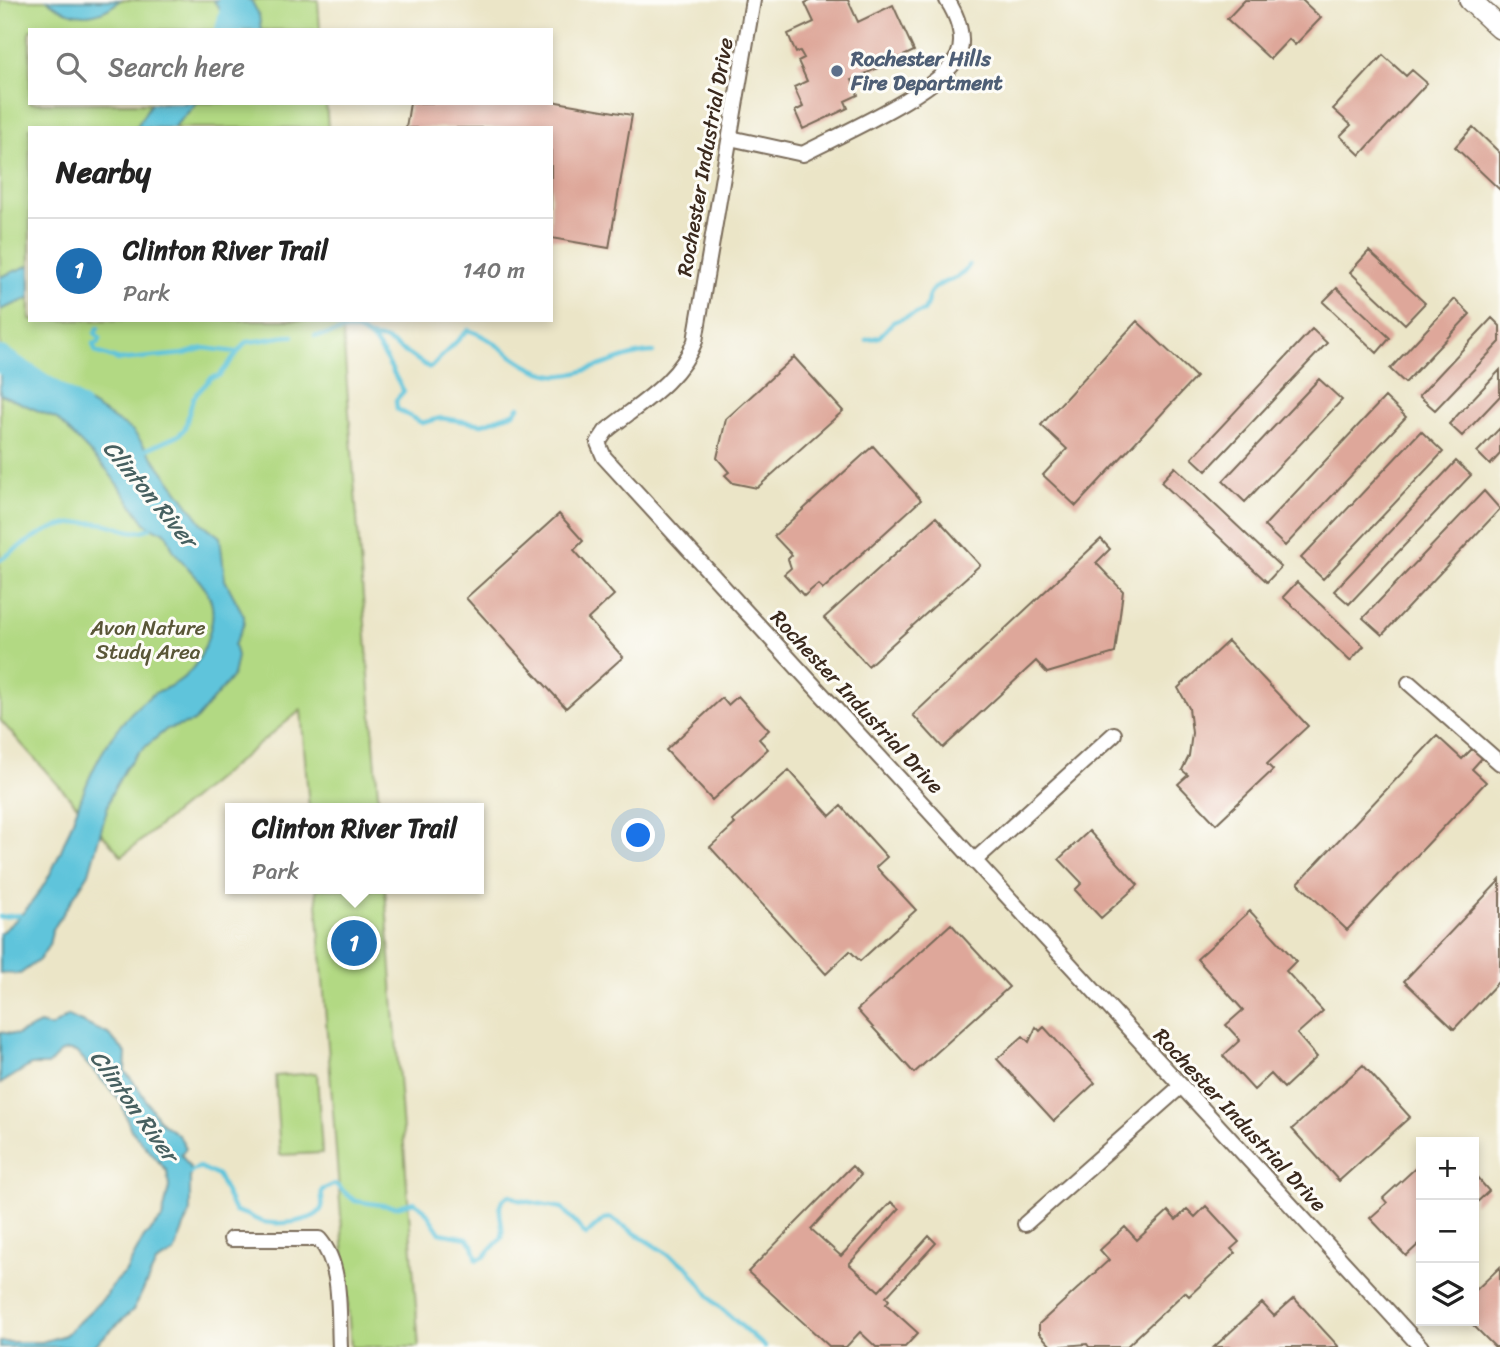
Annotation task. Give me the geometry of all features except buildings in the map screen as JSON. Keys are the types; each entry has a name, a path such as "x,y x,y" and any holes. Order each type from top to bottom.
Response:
{"main road":[{"path":"1470,0 1500,28"}],"street":[{"name":"Rochester Industrial Drive","path":"753,0 695,341 687,360 676,374 606,431 598,443 604,457 1421,1347"},
{"path":"730,138 803,154 937,82 958,56 961,35 955,12 947,0"},
{"path":"1409,682 1500,763"},
{"path":"974,861 1114,734"},
{"path":"1025,1224 1180,1087"},
{"path":"231,1239 319,1239 329,1251 337,1286 340,1347"}],"green space":[{"name":"Avon Nature Study Area","path":"0,0 318,0 320,28 28,28 28,105 326,105 328,126 28,126 28,322 342,322 379,803 309,803 301,710 122,856 0,720"},
{"path":"316,894 385,894 419,1347 351,1347"},
{"path":"317,1073 322,1153 280,1155 275,1076"}],"water":[{"path":"47,0 120,0 102,12 84,15 65,11"},
{"path":"213,0 251,0 259,15 261,28 229,28 226,17"},
{"path":"150,105 195,105 175,126 137,126"},
{"path":"28,266 28,299 0,310 0,277"},
{"path":"0,354 38,385 90,404 133,431 202,523 220,537 225,580 244,616 244,624 234,645 237,656 233,676 194,722 167,729 138,753 125,769 111,795 89,873 52,931 49,945 39,960 20,974 0,973 0,933 23,913 41,890 65,840 85,787 112,737 141,704 190,672 206,643 213,614 212,604 204,586 174,551 164,531 156,530 145,523 107,470 57,419 0,394"},
{"path":"68,1016 108,1034 126,1053 125,1072 160,1121 182,1141 186,1148 181,1154 190,1168 190,1211 174,1253 156,1263 134,1309 93,1347 0,1347 0,1342 42,1342 65,1335 107,1295 111,1286 125,1273 144,1237 162,1219 169,1187 167,1171 131,1130 120,1100 76,1052 62,1052 48,1065 31,1065 0,1084 0,1032 17,1035 40,1024 51,1027"}],"waterway":[{"name":"Clinton River","path":"228,28 234,5 231,0"},
{"path":"866,340 879,337 893,322 924,311 933,290 958,277 969,265"},
{"path":"98,328 95,333 100,338 99,342 93,344 96,352 119,360 184,354 204,348 236,352"},
{"path":"315,336 348,330 359,331 368,336 382,352 404,391 396,400 397,409 422,423 441,418 482,424 514,413 519,407"},
{"path":"369,337 386,340 430,368 468,330 490,340 530,367 553,375 576,373 629,356 653,352"},
{"path":"147,449 179,435 185,428 193,398 211,378 220,375 246,342 293,336"},
{"name":"Clinton River","path":"0,359 77,409"},
{"path":"0,560 46,531 70,524 99,523 136,532 150,528"},
{"path":"0,917 19,915"},
{"path":"190,1173 199,1167 218,1176 235,1212 266,1222 294,1222 312,1217 322,1207 322,1190 335,1184 355,1201 396,1207 414,1202 424,1209 440,1233 467,1238 473,1245 477,1260 485,1256 502,1237 500,1208 504,1198 510,1195 519,1200 562,1208 586,1235 604,1219 611,1218 688,1267 713,1301 765,1347"}],"place":[{"name":"Rochester Hills Fire Department","path":"837,71"},
{"name":"Clinton River Trail","path":"354,943"}]}
